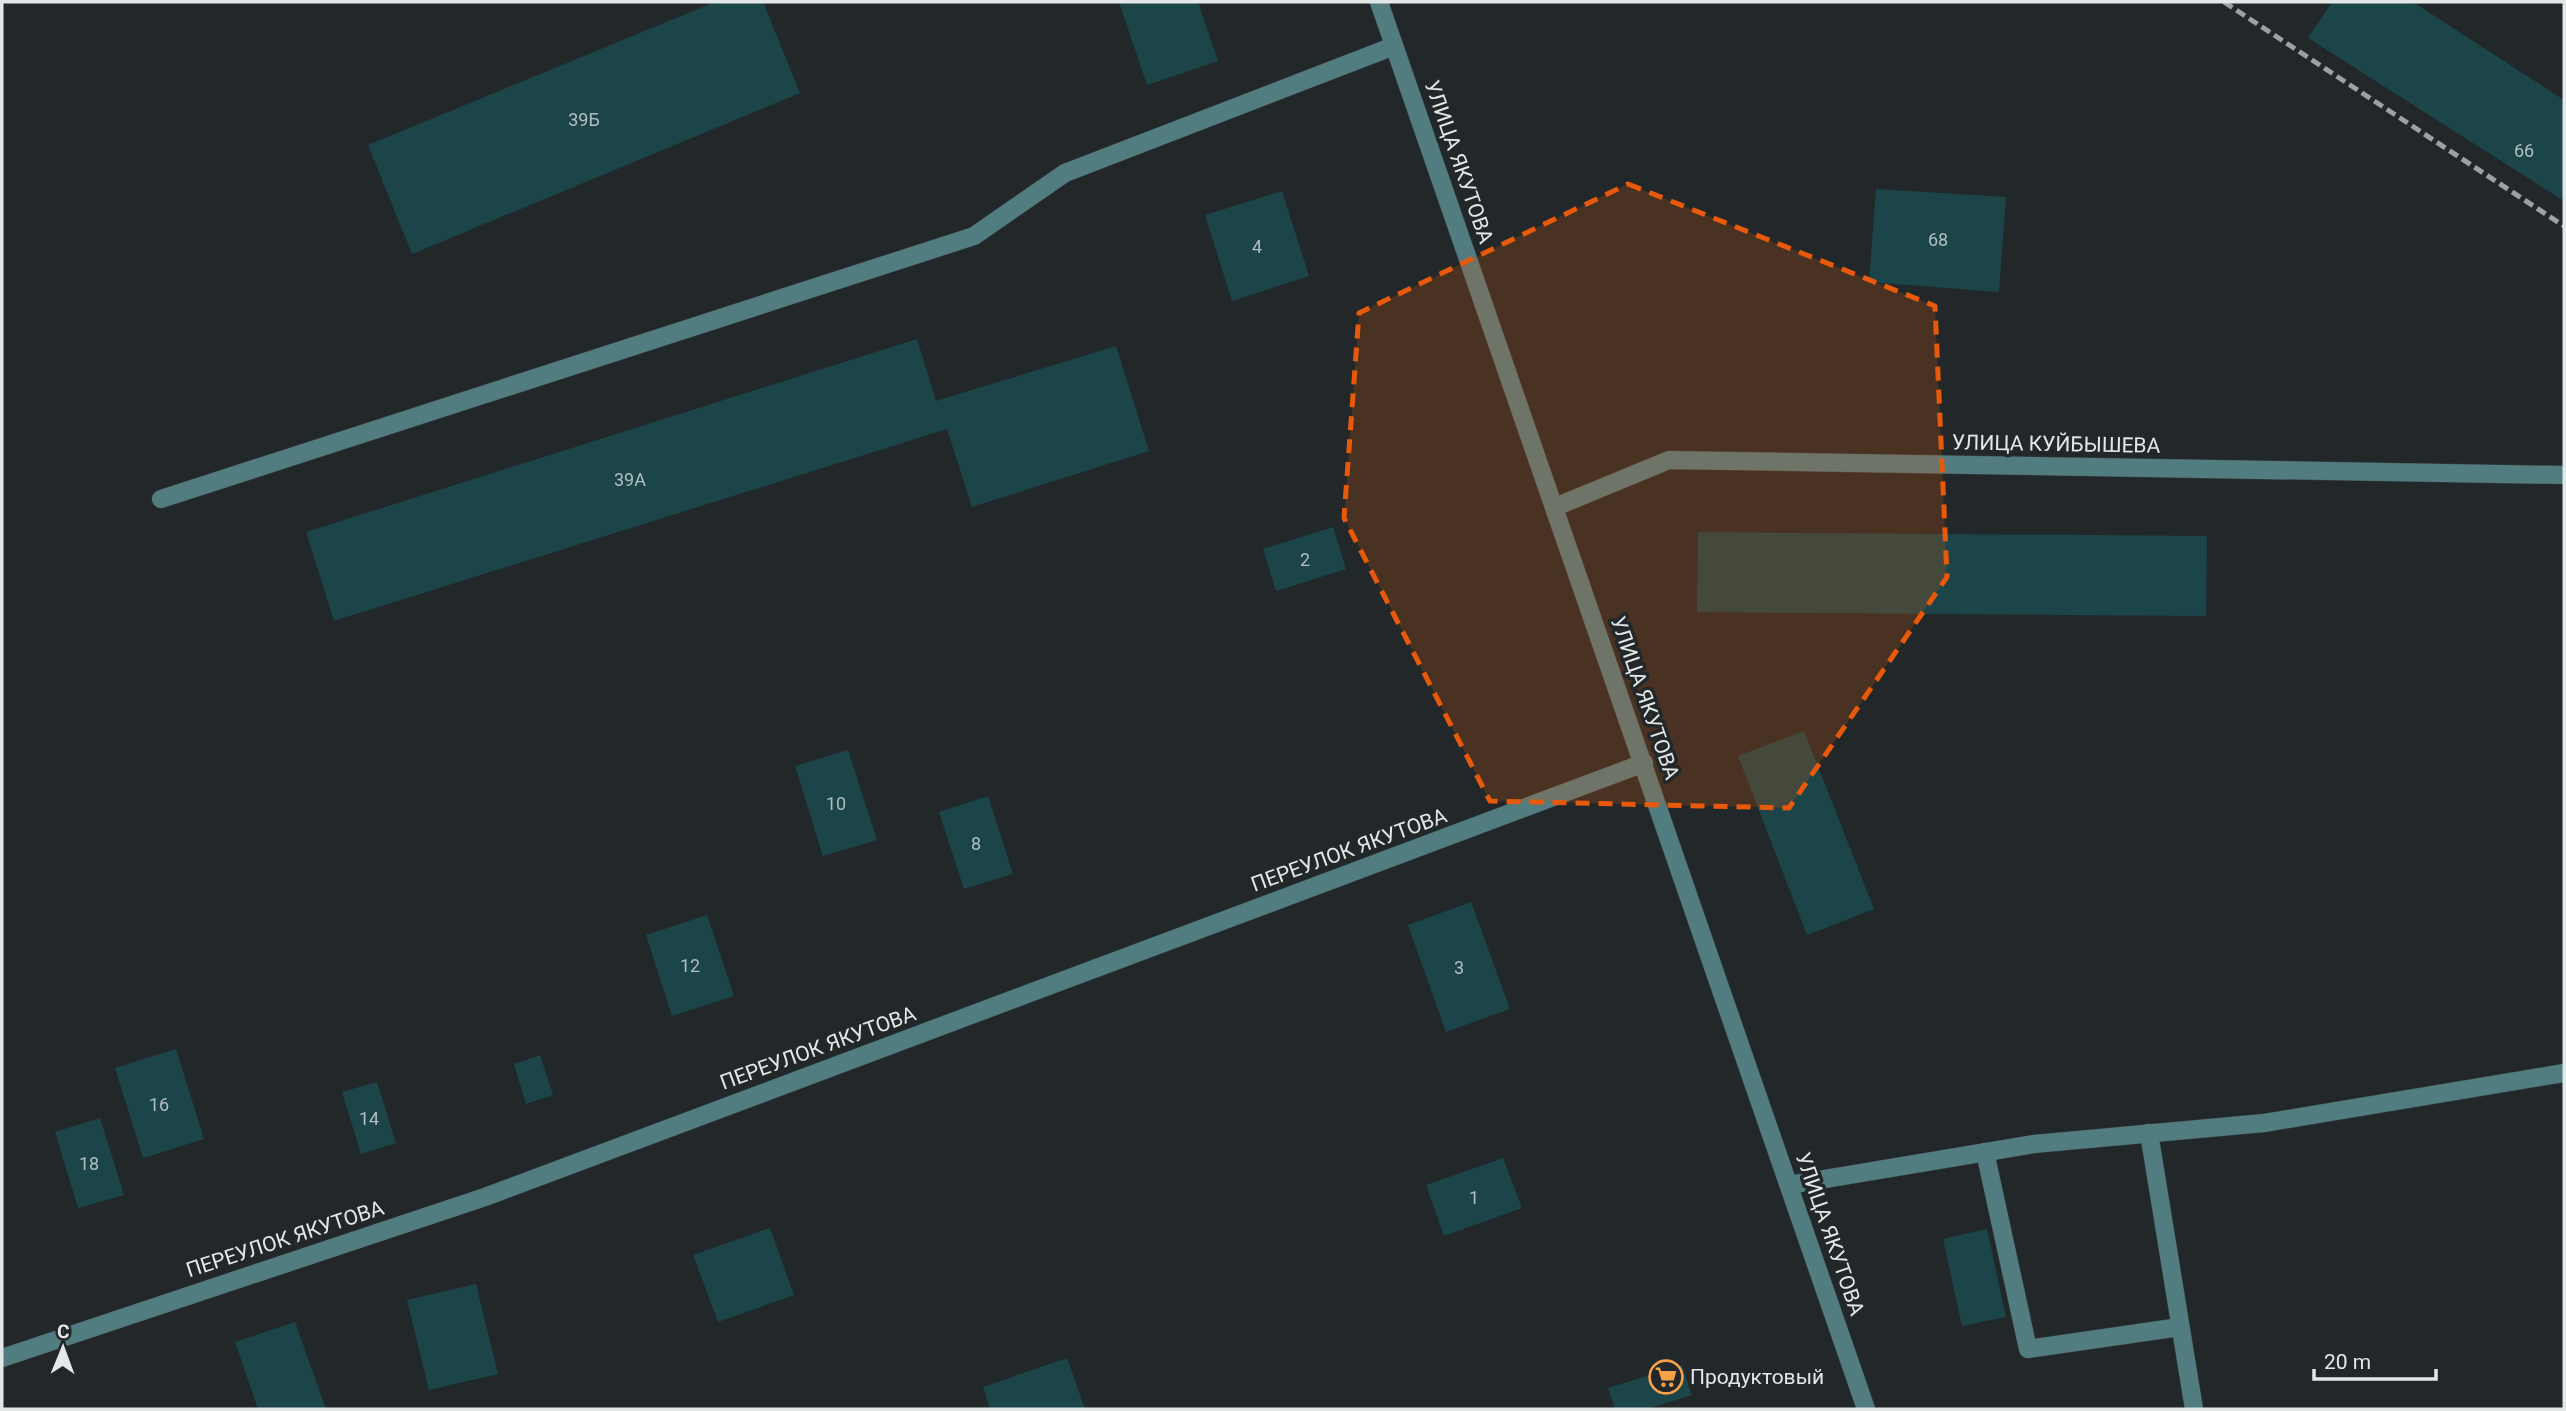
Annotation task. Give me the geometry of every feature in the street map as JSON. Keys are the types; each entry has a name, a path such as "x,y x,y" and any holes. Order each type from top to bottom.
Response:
{"street":[{"name":"УЛИЦА ЯКУТОВА","path":"1379,2 1644,764 1864,1409"},
{"path":"161,499 974,236 1065,173 1394,46"},
{"name":"УЛИЦА КУЙБЫШЕВА","path":"1555,507 1669,460 2564,475"},
{"name":"ПЕРЕУЛОК ЯКУТОВА","path":"2,1358 485,1197 1644,764"},
{"path":"1789,1185 2034,1144 2264,1123 2564,1073"},
{"path":"2149,1133 2194,1409"},
{"path":"1985,1152 2028,1349 2180,1327"}],"highlighted area":[{"path":"1628,184 1935,306 1947,577 1789,808 1490,801 1344,518 1359,313"}],"building":[{"path":"715,2 763,2 800,93 412,254 368,145"},
{"path":"1119,2 1198,2 1218,61 1147,85"},
{"path":"2332,2 2413,2 2564,100 2564,201 2308,38"},
{"path":"1876,189 2006,197 1999,292 1869,282"},
{"path":"1282,191 1309,276 1232,301 1205,215"},
{"path":"917,339 936,401 1116,346 1149,451 972,507 947,429 334,621 306,532"},
{"path":"1333,527 1346,569 1276,591 1263,549"},
{"path":"1698,532 2207,536 2206,616 1697,612"},
{"path":"1804,731 1874,909 1807,935 1738,756"},
{"path":"848,750 877,840 823,856 795,766"},
{"path":"988,796 1013,874 964,889 939,812"},
{"path":"1471,902 1510,1009 1446,1032 1408,925"},
{"path":"707,915 734,996 672,1016 646,935"},
{"path":"176,1049 204,1139 143,1158 115,1068"},
{"path":"540,1055 553,1095 526,1104 514,1064"},
{"path":"377,1082 396,1143 361,1154 342,1092"},
{"path":"100,1118 124,1195 78,1208 55,1132"},
{"path":"1503,1158 1522,1208 1444,1236 1426,1185"},
{"path":"770,1228 794,1295 718,1322 693,1255"},
{"path":"1987,1229 2006,1317 1962,1326 1943,1239"},
{"path":"476,1284 498,1374 429,1390 407,1300"},
{"path":"295,1322 326,1409 258,1409 235,1342"},
{"path":"1067,1358 1085,1409 990,1409 983,1387"},
{"name":"Продуктовый","path":"1682,1365 1692,1395 1646,1409 1615,1409 1608,1388"}],"railway":[{"path":"2224,2 2564,226"}],"place":[{"name":"Продуктовый","path":"1666,1377"}]}
